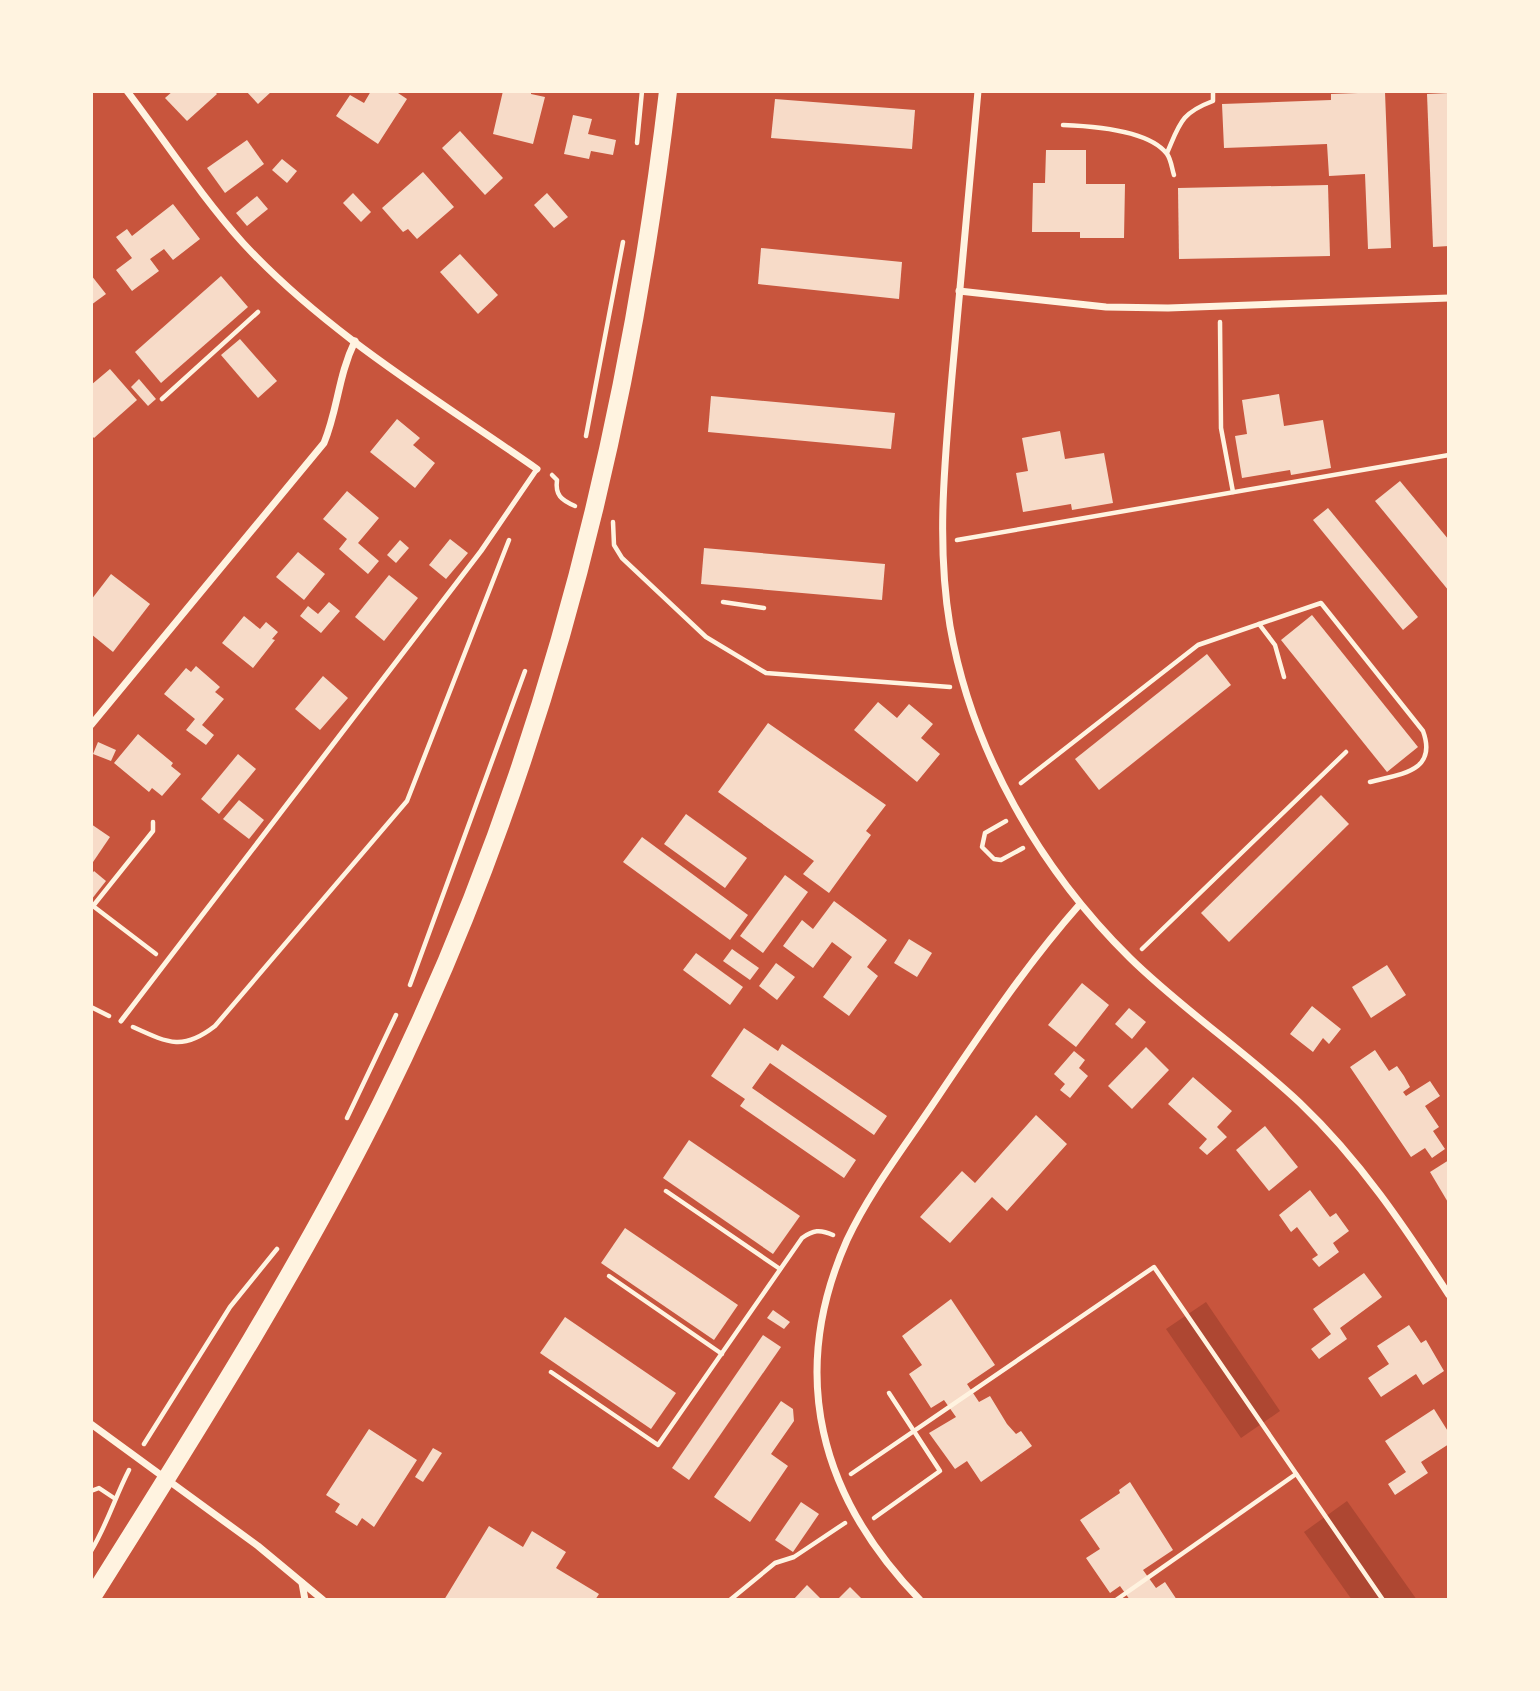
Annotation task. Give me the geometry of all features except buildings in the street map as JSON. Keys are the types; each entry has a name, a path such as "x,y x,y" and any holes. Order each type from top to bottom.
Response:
{"main road":[{"path":"91,1600 310,1240 382,1103 436,984 486,860 547,687 594,512 630,351 655,206 668,91"}],"street":[{"path":"127,91 244,243 304,299 355,341 537,469"},
{"path":"978,91 943,472 942,542 950,625 965,688 994,766 1036,841 1080,904 1132,959 1298,1101 1348,1151 1390,1205 1449,1295"},
{"path":"959,291 1106,307 1220,307 1449,298"},
{"path":"91,725 324,443 334,419 342,366 355,341"},
{"path":"920,1600 884,1560 839,1483 821,1428 816,1362 823,1310 847,1241 873,1193 968,1052 1051,937 1080,904"},
{"path":"91,1424 167,1478 323,1600"},
{"path":"302,1583 305,1600"}],"lane":[{"path":"121,1021 481,551 537,469"}],"path":[{"path":"1167,153 1181,122 1192,108 1213,101 1213,91"},
{"path":"1063,125 1100,126 1148,141 1167,153 1174,175"},
{"path":"586,437 624,233"},
{"path":"1220,307 1221,428 1233,492"},
{"path":"162,399 258,313"},
{"path":"942,542 1449,455"},
{"path":"537,469 557,480 556,491 560,498 573,505 607,514 613,521 614,545 622,558 706,637 766,673 965,688"},
{"path":"569,518 575,491"},
{"path":"91,1007 163,1041 195,1042 215,1027 407,801 512,532"},
{"path":"723,603 764,608"},
{"path":"1008,793 1198,645 1321,603 1423,730 1427,751 1421,764 1412,771 1370,782"},
{"path":"1259,624 1276,645 1284,677"},
{"path":"404,998 529,660"},
{"path":"1132,959 1346,752"},
{"path":"1020,813 985,833 982,847 994,859 1001,860 1036,841"},
{"path":"153,822 153,831 93,906 166,962"},
{"path":"346,1119 398,1010"},
{"path":"666,1191 780,1269"},
{"path":"551,1372 658,1445 802,1238 810,1231 823,1230 847,1241"},
{"path":"91,1551 106,1528 114,1498 136,1456 230,1307 284,1237"},
{"path":"839,1483 1154,1267 1383,1600"},
{"path":"609,1276 722,1354"},
{"path":"862,1526 940,1471 889,1393"},
{"path":"1116,1600 1296,1475"},
{"path":"91,1491 99,1488 114,1498"},
{"path":"730,1600 775,1563 794,1558 856,1516"}],"shaded area":[{"path":"1206,1302 1280,1411 1241,1438 1166,1329"},
{"path":"1347,1501 1417,1600 1352,1600 1304,1532"}]}
